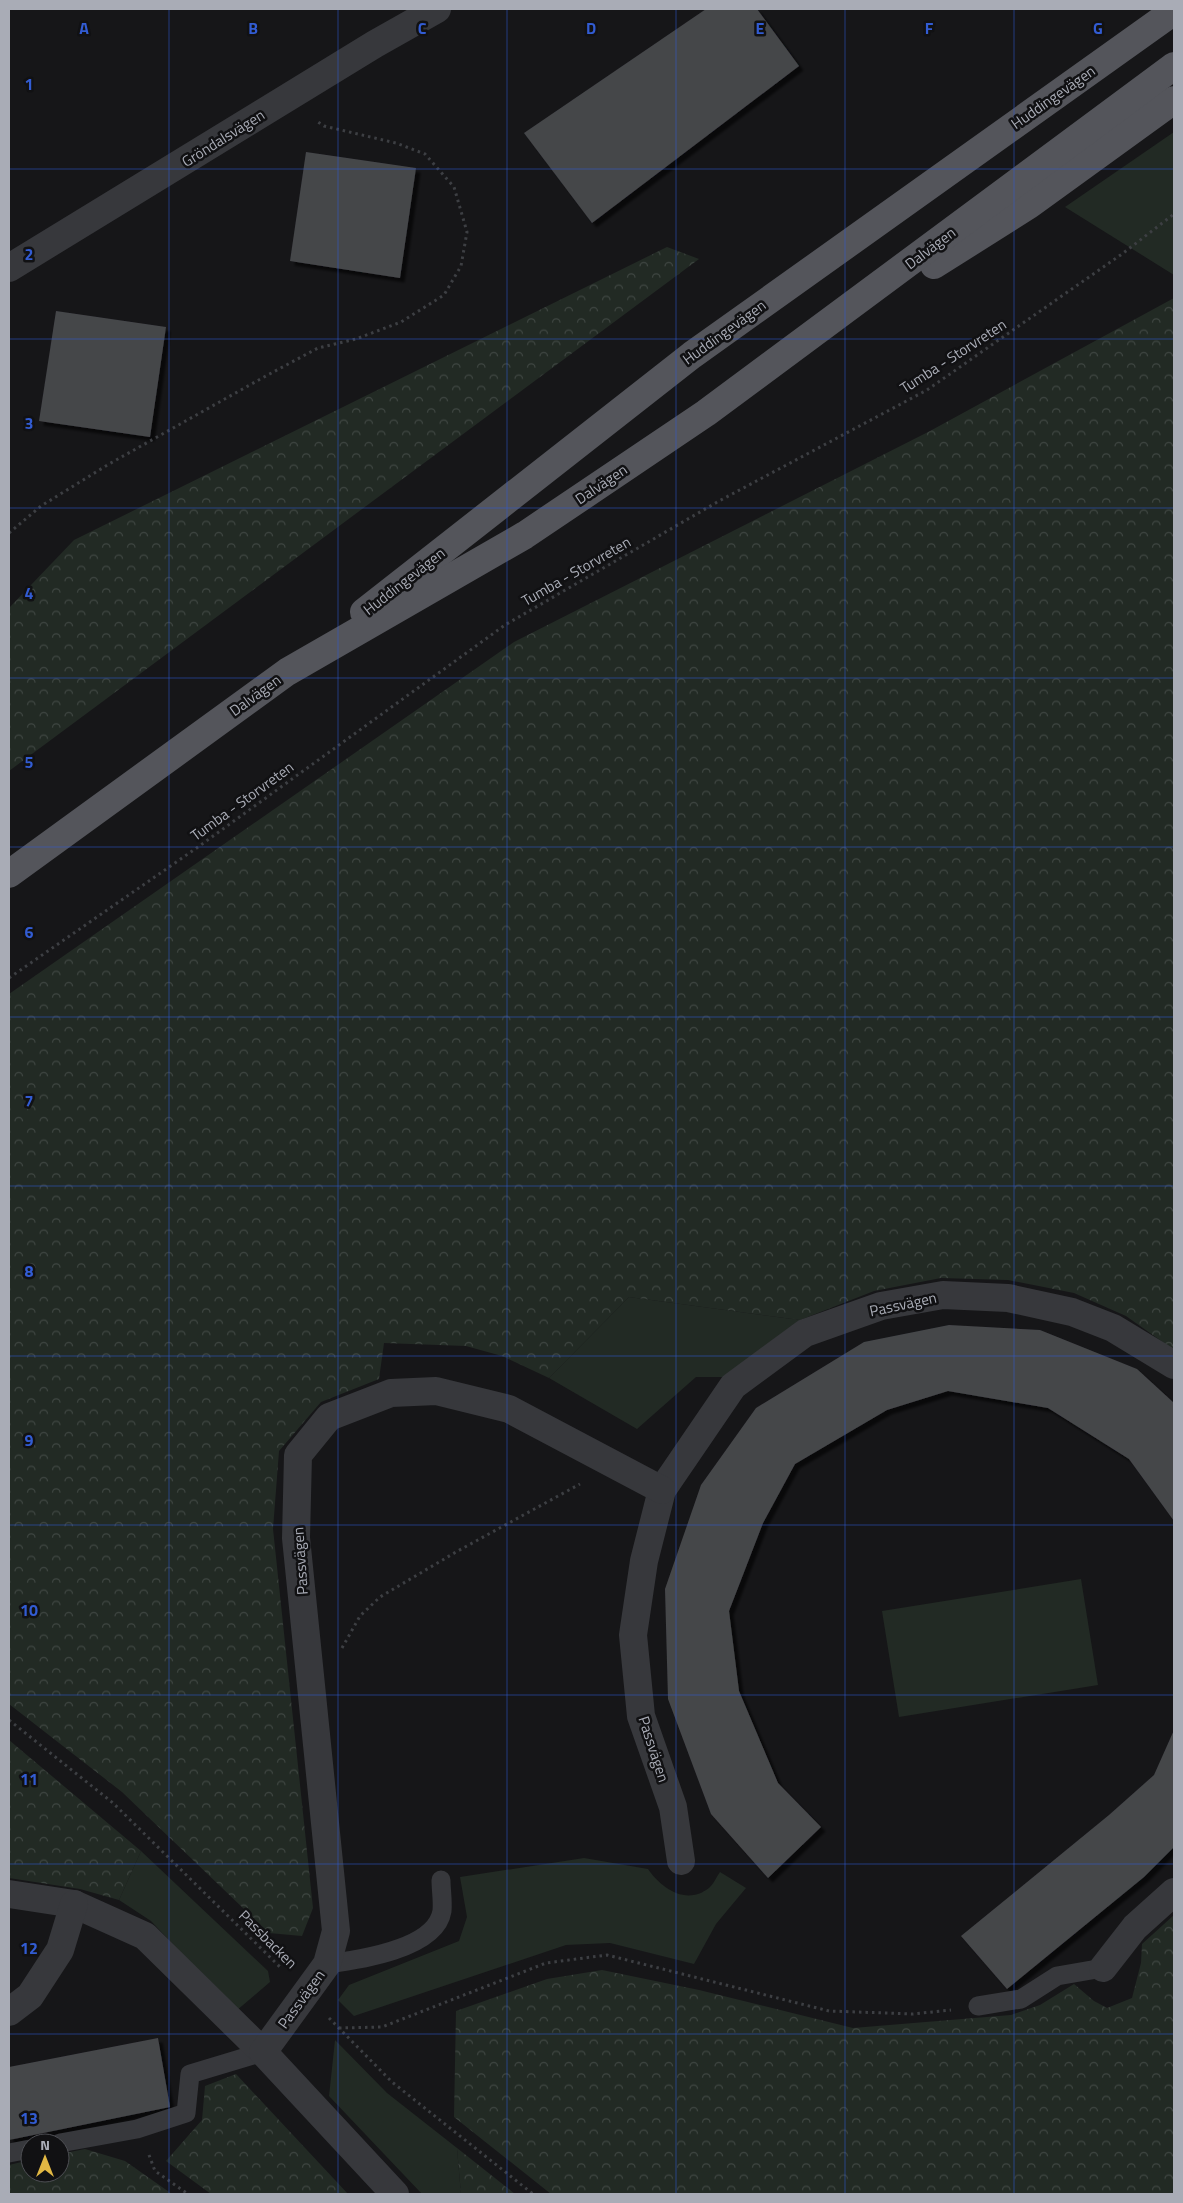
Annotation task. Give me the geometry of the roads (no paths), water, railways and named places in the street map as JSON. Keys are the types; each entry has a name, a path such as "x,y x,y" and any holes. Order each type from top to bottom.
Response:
{"main road":[{"name":"Huddingevägen","path":"287,672 692,354 1174,12"},
{"name":"Dalvägen","path":"9,874 287,672 525,535 741,388 1174,66"},
{"path":"741,388 1029,205 1174,100"}],"street":[{"name":"Gröndalsvägen","path":"9,268 285,99 437,9"},
{"name":"Passvägen","path":"681,1861 673,1807 641,1716 633,1635 644,1561 662,1490 733,1386 805,1333 881,1306 943,1296 1008,1298 1072,1312 1113,1328 1174,1365"},
{"name":"Passvägen","path":"264,2052 304,1993 328,1964 336,1931 296,1538 298,1455 329,1416 391,1392 436,1391 509,1409 662,1490"},
{"path":"1103,1968 1135,1927 1174,1892"},
{"path":"9,1894 74,1904 145,1936 264,2052 395,2194"},
{"path":"9,2012 30,1996 60,1950 74,1904"}],"lane":[{"path":"328,1964 370,1958 414,1942 434,1928 442,1912 441,1880"},
{"path":"978,2006 1021,2000 1057,1976 1103,1968"},
{"path":"70,2141 137,2129 186,2113 190,2074 264,2052"}]}
